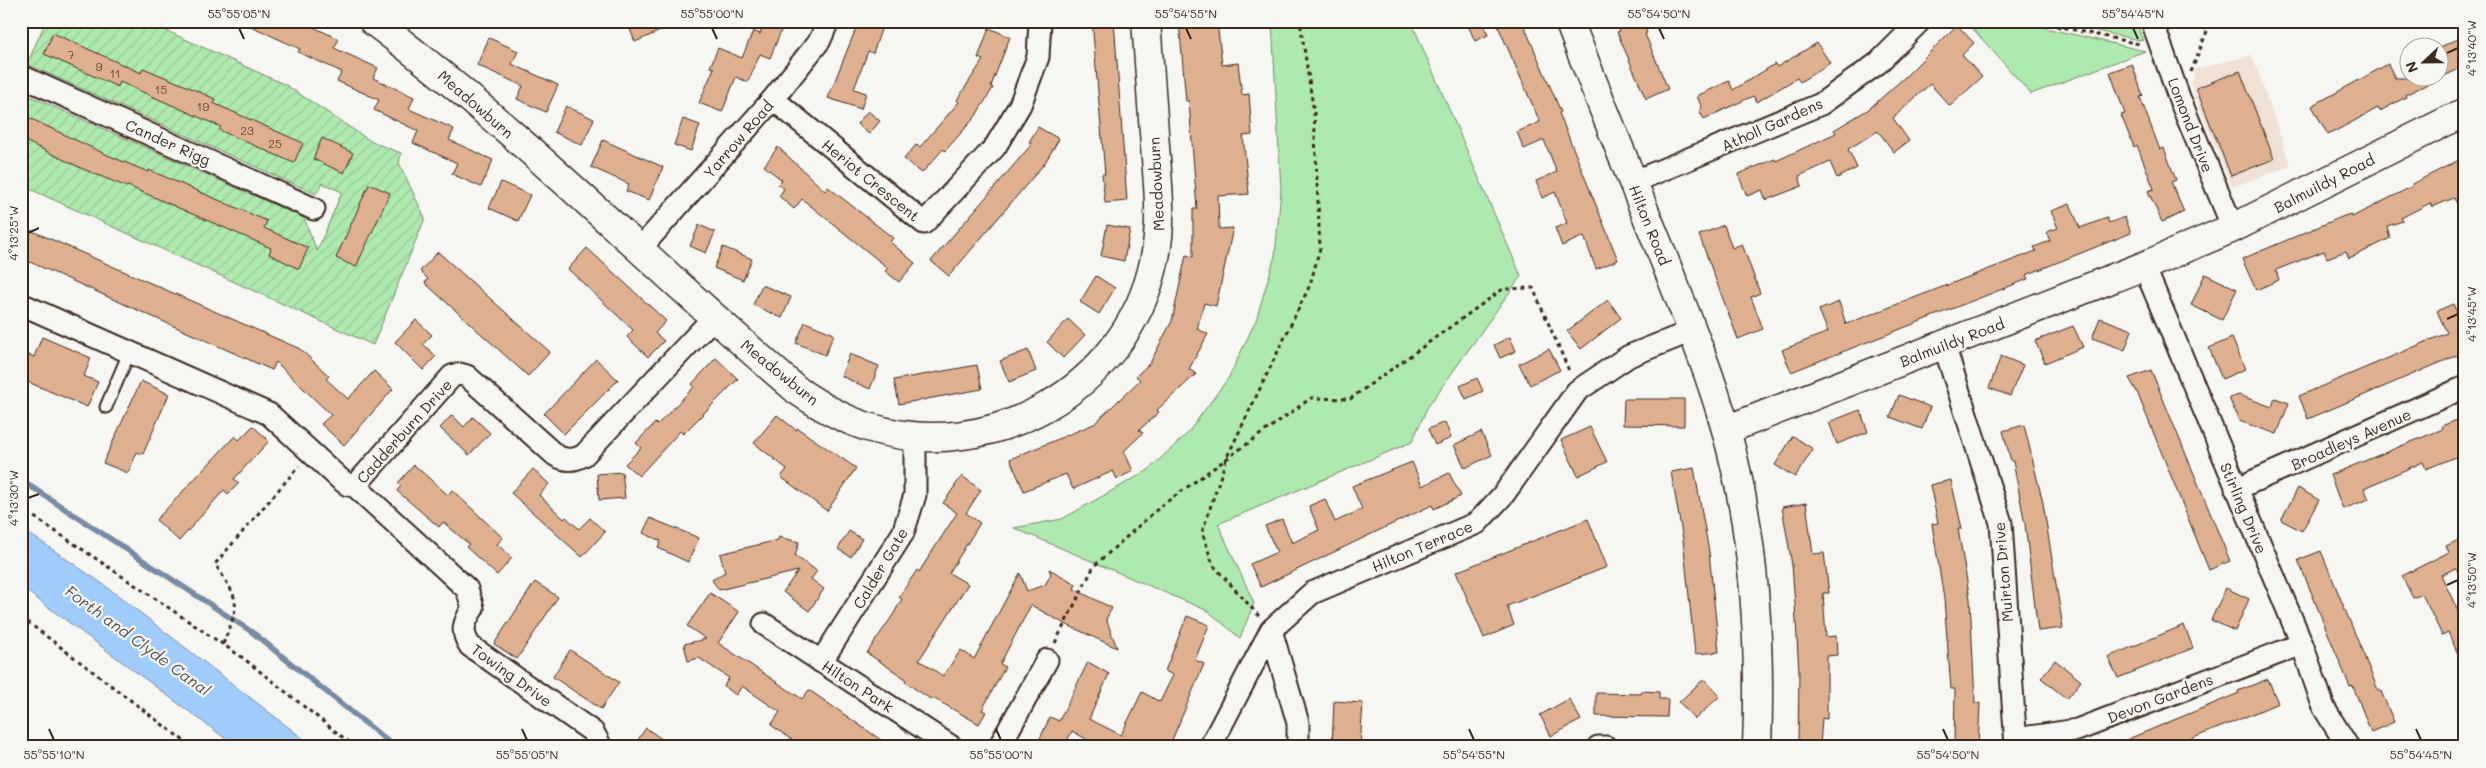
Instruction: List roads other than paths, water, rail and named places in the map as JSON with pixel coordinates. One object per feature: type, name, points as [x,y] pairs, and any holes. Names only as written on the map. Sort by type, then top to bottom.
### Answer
[{"type":"street","name":"Meadowburn","points":[[373,21],[429,63],[488,112],[639,250],[798,391],[847,420],[869,428],[915,436],[940,437],[974,433],[1014,423],[1037,412],[1079,385],[1098,368],[1127,330],[1138,308],[1152,271],[1160,215],[1146,21]]},
{"type":"street","name":"Yarrow Road","points":[[639,250],[773,99],[820,40],[828,21]]},
{"type":"street","name":"Heriot Crescent","points":[[773,99],[924,223],[995,147],[1020,105],[1038,57],[1040,21]]},
{"type":"street","name":"Hilton Road","points":[[1569,21],[1692,331],[1726,430]]},
{"type":"street","name":"Lomond Drive","points":[[2152,21],[2180,100],[2233,228]]},
{"type":"street","name":"Atholl Gardens","points":[[1633,182],[1821,104],[1878,63],[1915,23]]},
{"type":"street","name":"Cander Rigg","points":[[21,76],[314,208]]},
{"type":"street","name":"Balmuildy Road","points":[[1726,430],[2144,266],[2233,228],[2465,112]]},
{"type":"street","name":"Stirling Drive","points":[[2144,266],[2302,644],[2324,708],[2348,747]]},
{"type":"street","name":"Cadderburn Drive","points":[[21,304],[269,414],[340,479],[348,485],[355,486],[452,376],[460,374],[467,376],[555,455],[566,460],[578,459],[584,455],[714,317]]},
{"type":"street","name":"Hilton Terrace","points":[[1271,630],[1312,593],[1477,523],[1504,494],[1577,391],[1629,356],[1692,331]]},
{"type":"street","name":"Muirton Drive","points":[[1944,344],[2001,523],[2016,743]]},
{"type":"street","name":"Broadleys Avenue","points":[[2236,489],[2465,387]]},
{"type":"street","points":[[1726,430],[1743,510],[1755,591],[1760,674],[1757,747]]},
{"type":"street","name":"Calder Gate","points":[[821,662],[903,533],[915,495],[915,436]]},
{"type":"street","name":"Towing Drive","points":[[355,486],[467,589],[473,608],[463,624],[470,646],[593,732],[599,744],[597,747]]},
{"type":"street","name":"Hilton Park","points":[[764,624],[952,747]]},
{"type":"street","points":[[1210,747],[1271,630]]},
{"type":"street","points":[[1271,630],[1298,723],[1298,747]]},
{"type":"street","name":"Devon Gardens","points":[[2016,743],[2077,730],[2302,644]]},
{"type":"street","points":[[999,747],[1047,660]]},
{"type":"street","points":[[1598,747],[1606,747]]},
{"type":"lane","points":[[106,407],[129,353]]},
{"type":"water","name":"Forth and Clyde Canal","points":[[21,528],[103,584],[314,747],[237,747],[21,587]]},
{"type":"waterway","points":[[21,480],[252,632],[395,747]]}]
